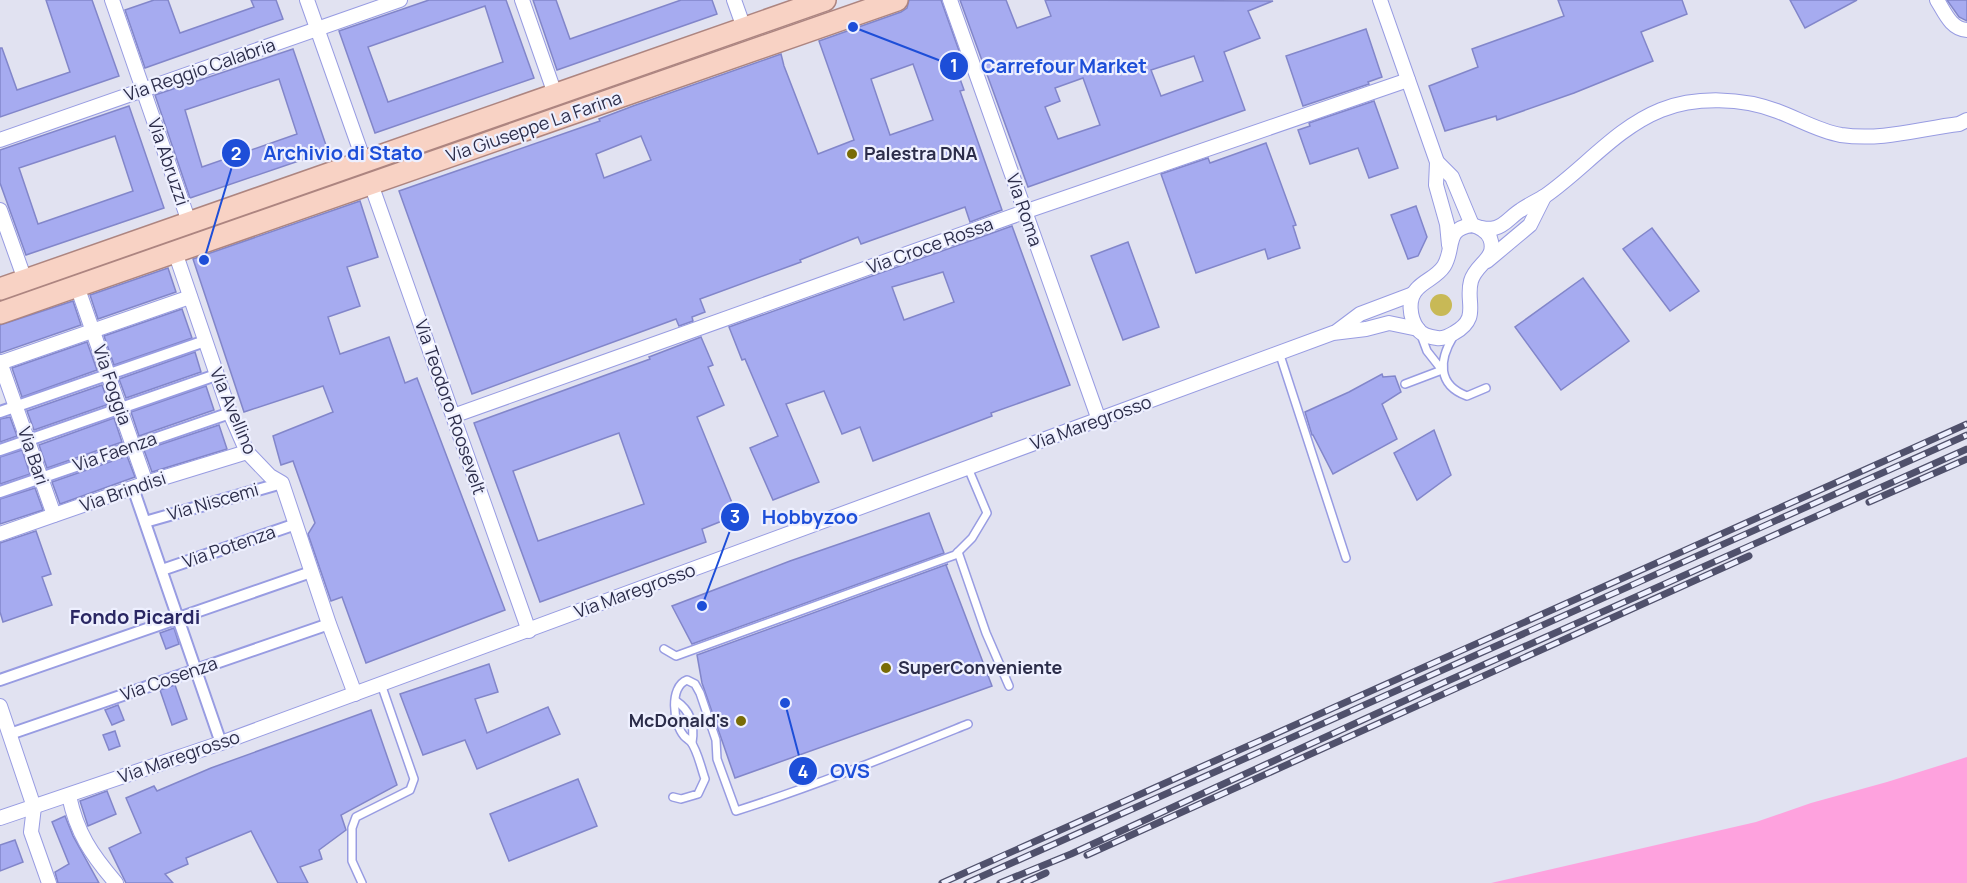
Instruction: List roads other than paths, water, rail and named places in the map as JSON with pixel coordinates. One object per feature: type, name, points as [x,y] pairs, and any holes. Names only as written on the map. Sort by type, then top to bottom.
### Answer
[{"type":"main road","name":"Via Giuseppe La Farina","points":[[0,289],[825,0]]},
{"type":"main road","name":"Via Giuseppe La Farina","points":[[0,313],[897,0]]},
{"type":"street","name":"Via Abruzzi","points":[[112,0],[189,222]]},
{"type":"street","points":[[307,0],[364,161]]},
{"type":"street","name":"Via Reggio Calabria","points":[[0,140],[400,0]]},
{"type":"street","points":[[522,0],[555,94]]},
{"type":"street","points":[[734,0],[744,28]]},
{"type":"street","name":"Via Roma","points":[[950,0],[1099,420]]},
{"type":"street","points":[[1336,332],[1360,314],[1413,294],[1420,286],[1436,276],[1443,267],[1449,245],[1449,233],[1436,185],[1437,162],[1380,0]]},
{"type":"street","points":[[1937,0],[1952,24],[1962,30],[1967,30]]},
{"type":"street","name":"Via Croce Rossa","points":[[453,416],[1024,212],[1408,80]]},
{"type":"street","points":[[1449,245],[1458,230],[1477,226],[1489,229],[1500,226],[1522,209],[1544,197],[1629,128],[1649,116],[1683,104],[1719,101],[1756,105],[1824,131],[1859,137],[1902,134],[1959,124],[1967,120]]},
{"type":"street","points":[[1336,332],[1366,329],[1389,322],[1438,338],[1463,327],[1470,315],[1472,279],[1485,263],[1492,246],[1489,236],[1477,226],[1452,177],[1437,162]]},
{"type":"street","name":"Via Teodoro Roosevelt","points":[[371,184],[529,630]]},
{"type":"street","points":[[1485,263],[1530,225],[1544,197]]},
{"type":"street","points":[[0,210],[25,280]]},
{"type":"street","name":"Via Avellino","points":[[175,252],[216,375],[247,452],[270,476],[282,483]]},
{"type":"street","name":"Via Foggia","points":[[77,286],[133,446],[140,486]]},
{"type":"street","points":[[1413,294],[1411,312],[1419,331]]},
{"type":"street","points":[[0,363],[190,297]]},
{"type":"street","name":"Via Maregrosso","points":[[0,818],[220,743],[1336,332]]},
{"type":"street","points":[[0,412],[205,341]]},
{"type":"street","name":"Via Bari","points":[[0,363],[54,515]]},
{"type":"street","points":[[0,450],[216,375]]},
{"type":"street","name":"Via Faenza","points":[[0,492],[230,413]]},
{"type":"street","name":"Via Brindisi","points":[[0,534],[247,452]]},
{"type":"street","points":[[282,483],[329,624],[355,693]]},
{"type":"street","name":"Via Niscemi","points":[[145,522],[282,483]]},
{"type":"street","points":[[140,486],[145,522],[220,743]]},
{"type":"street","name":"Via Potenza","points":[[162,570],[296,524]]},
{"type":"street","points":[[0,680],[311,572]]},
{"type":"street","name":"Via Cosenza","points":[[10,734],[329,624]]},
{"type":"street","points":[[0,706],[2,721],[10,734],[34,807],[31,832],[49,883]]},
{"type":"street","points":[[69,795],[75,820],[85,841],[99,864],[116,883]]},
{"type":"lane","points":[[1419,331],[1427,351],[1457,392],[1467,396],[1485,388]]},
{"type":"lane","points":[[1444,373],[1445,352],[1456,332]]},
{"type":"lane","points":[[1279,352],[1346,558]]},
{"type":"lane","points":[[1405,384],[1444,373]]},
{"type":"lane","points":[[664,649],[676,656],[955,555],[972,538],[987,513],[968,468]]},
{"type":"lane","points":[[958,552],[986,633],[1009,686]]},
{"type":"lane","points":[[673,797],[681,799],[698,794],[705,778],[692,743],[684,736],[675,713],[676,690],[687,680],[695,684],[716,740],[717,759],[736,811],[891,756],[968,723]]},
{"type":"lane","points":[[362,883],[352,861],[352,828],[356,818],[410,790],[414,779],[381,684]]},
{"type":"lane","points":[[676,701],[684,706],[691,718],[694,729],[692,743]]},
{"type":"railway","points":[[942,883],[1967,424]]},
{"type":"railway","points":[[967,883],[1967,435]]},
{"type":"railway","points":[[1000,883],[1071,854],[1443,683],[1967,449]]},
{"type":"railway","points":[[1869,502],[1967,459]]},
{"type":"railway","points":[[1087,855],[1749,556]]},
{"type":"railway","points":[[1024,883],[1046,873]]},
{"type":"place","name":"Carrefour Market","points":[[853,27]]},
{"type":"place","name":"Palestra DNA","points":[[852,154]]},
{"type":"place","name":"Archivio di Stato","points":[[204,260]]},
{"type":"place","name":"Hobbyzoo","points":[[702,606]]},
{"type":"place","name":"SuperConveniente","points":[[886,668]]},
{"type":"place","name":"OVS","points":[[785,703]]},
{"type":"place","name":"McDonald's","points":[[741,721]]},
{"type":"district","name":"Fondo Picardi","points":[[135,617]]}]
